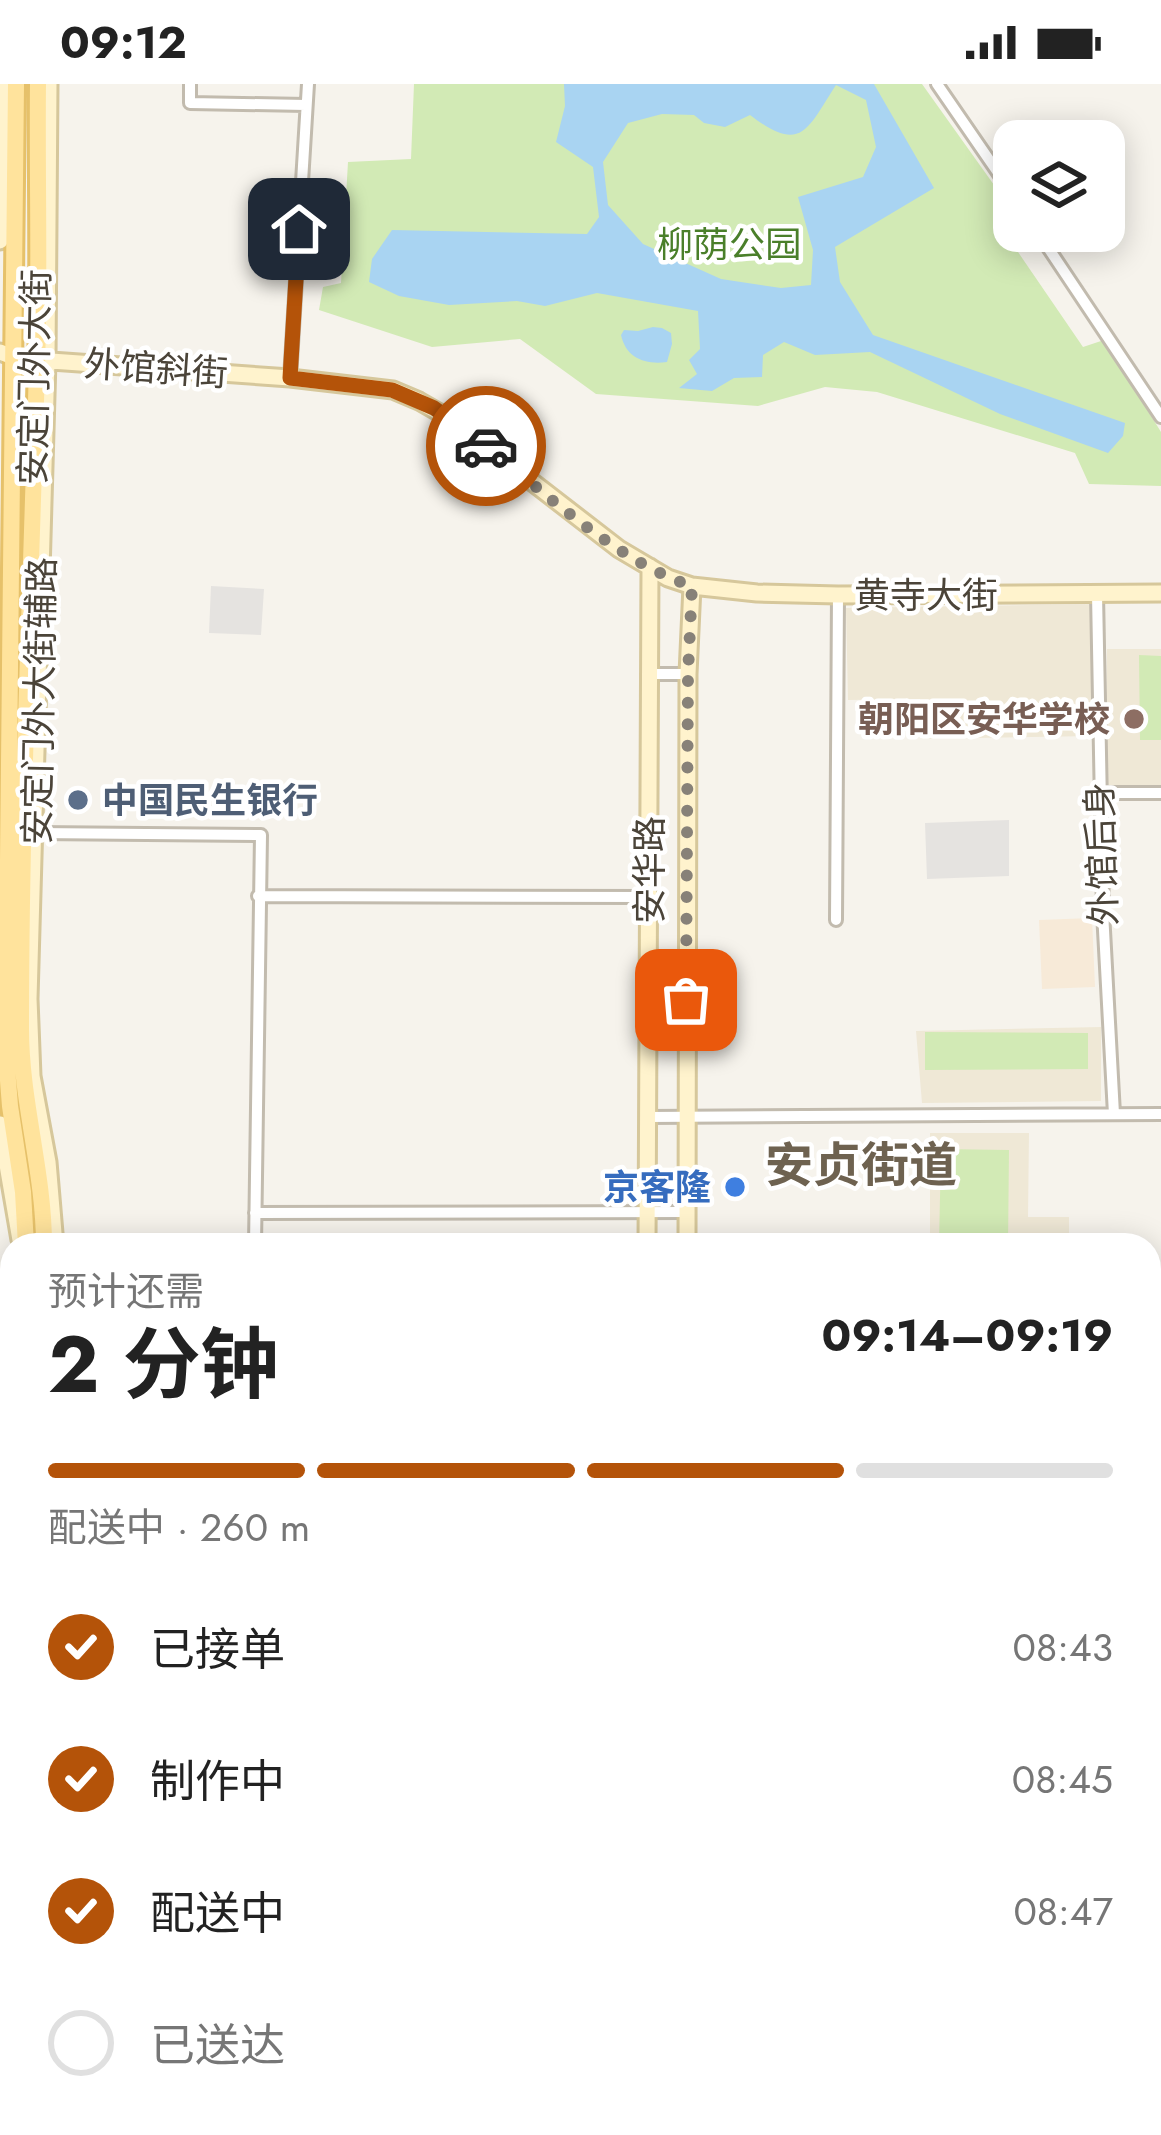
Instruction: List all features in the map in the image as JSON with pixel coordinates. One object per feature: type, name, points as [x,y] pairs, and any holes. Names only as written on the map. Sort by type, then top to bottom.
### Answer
[{"type":"main road","name":"安定门外大街","points":[[16,84],[15,266],[7,355],[16,832],[21,1036],[43,1233]]},
{"type":"main road","name":"安定门外大街","points":[[24,1233],[6,1055],[42,360],[38,84]]},
{"type":"street","points":[[0,241],[2,84]]},
{"type":"street","points":[[42,360],[49,84]]},
{"type":"street","points":[[190,84],[190,103],[306,105]]},
{"type":"street","points":[[290,378],[308,84]]},
{"type":"street","points":[[937,84],[993,165]]},
{"type":"street","points":[[1051,252],[1161,417]]},
{"type":"street","points":[[0,283],[15,266]]},
{"type":"street","name":"外馆斜街","points":[[7,355],[392,390],[434,408],[619,549],[650,567]]},
{"type":"street","name":"黄寺大街","points":[[650,567],[692,586],[757,593],[1161,593]]},
{"type":"street","name":"安华路","points":[[647,1233],[650,567]]},
{"type":"street","name":"安华路","points":[[686,1233],[692,586]]},
{"type":"street","name":"外馆后身","points":[[1096,594],[1102,912],[1114,1114]]},
{"type":"street","points":[[836,920],[838,595]]},
{"type":"street","points":[[650,674],[688,674]]},
{"type":"street","points":[[1099,793],[1161,794]]},
{"type":"street","points":[[16,832],[260,835],[255,1233]]},
{"type":"street","name":"安定门外大街辅路","points":[[16,832],[32,1076],[48,1162],[54,1233]]},
{"type":"street","points":[[258,896],[648,897]]},
{"type":"street","points":[[648,1117],[1161,1114]]},
{"type":"street","points":[[0,1124],[22,1233]]},
{"type":"street","points":[[255,1213],[686,1212]]},
{"type":"shaded area","points":[[211,586],[264,589],[261,635],[209,633]]},
{"type":"shaded area","points":[[1095,604],[1094,736],[921,739],[920,699],[848,700],[846,608]]},
{"type":"shaded area","name":"朝阳区安华学校","points":[[1107,649],[1161,649],[1161,790],[1106,789]]},
{"type":"shaded area","points":[[1009,820],[1009,876],[927,879],[925,823]]},
{"type":"shaded area","points":[[1092,918],[1095,987],[1042,989],[1039,920]]},
{"type":"shaded area","points":[[1101,1027],[1101,1101],[922,1103],[916,1031]]},
{"type":"shaded area","points":[[930,1133],[1029,1133],[1028,1217],[1069,1217],[1069,1233],[930,1233]]},
{"type":"green space","name":"柳荫公园","points":[[414,84],[922,84],[993,184],[993,252],[1018,252],[1083,347],[1104,340],[1161,432],[1161,486],[1089,484],[1075,453],[877,392],[825,387],[758,406],[596,394],[520,339],[432,347],[319,310],[323,287],[341,283],[348,162],[411,159]]},
{"type":"green space","points":[[1139,655],[1161,656],[1161,740],[1140,740]]},
{"type":"green space","points":[[925,1032],[1088,1033],[1088,1069],[925,1070]]},
{"type":"green space","points":[[941,1149],[1009,1150],[1008,1233],[939,1233]]},
{"type":"water","points":[[564,84],[874,84],[934,188],[835,247],[840,282],[873,335],[1125,423],[1123,436],[1108,453],[1000,414],[870,352],[815,355],[784,342],[763,355],[762,377],[734,378],[712,391],[679,388],[697,374],[689,360],[700,349],[698,311],[597,293],[545,306],[517,301],[449,305],[399,296],[369,282],[372,259],[392,230],[587,234],[599,217],[593,167],[556,142],[565,106]],"holes":[[[836,85],[866,100],[876,147],[863,177],[798,197],[813,250],[811,285],[781,288],[721,279],[643,244],[608,205],[603,162],[628,123],[662,114],[694,115],[704,123],[725,127],[750,115],[792,135],[810,124]]]},
{"type":"water","points":[[653,327],[671,333],[667,362],[638,358],[621,335],[624,330]]},
{"type":"way so far","points":[[486,446],[619,549],[668,578],[692,586],[686,1000]]},
{"type":"place","name":"朝阳区安华学校","points":[[1134,719]]},
{"type":"place","name":"中国民生银行","points":[[78,800]]},
{"type":"place","name":"京客隆","points":[[735,1187]]},
{"type":"district","name":"安贞街道","points":[[861,1165]]},
{"type":"route","points":[[299,229],[290,378],[392,390],[434,408],[486,446]]}]
